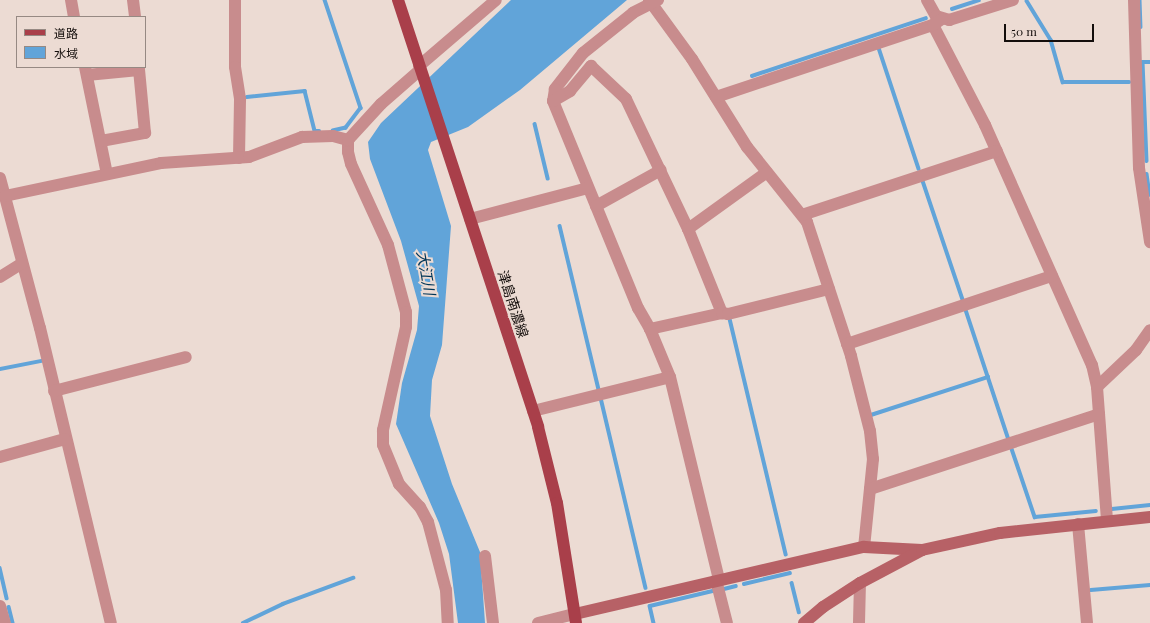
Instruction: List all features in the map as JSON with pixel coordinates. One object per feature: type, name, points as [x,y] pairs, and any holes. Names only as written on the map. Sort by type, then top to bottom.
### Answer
[{"type":"main road","name":"津島南濃線","points":[[398,0],[533,411],[557,503],[576,618]]},
{"type":"street","points":[[71,0],[74,16]]},
{"type":"street","points":[[133,0],[135,16]]},
{"type":"street","points":[[235,0],[235,67],[240,100],[239,158]]},
{"type":"street","points":[[448,623],[446,590],[428,522],[420,507],[399,484],[383,445],[383,430],[406,327],[406,312],[388,245],[351,164],[348,152],[348,140],[381,104],[421,70],[496,0]]},
{"type":"street","points":[[927,0],[931,12],[938,22],[997,151],[1092,365],[1097,387],[1107,521]]},
{"type":"street","points":[[716,97],[938,22],[957,19],[1013,0]]},
{"type":"street","points":[[1134,0],[1150,242]]},
{"type":"street","points":[[727,623],[670,376],[650,329],[638,308],[553,101],[555,88],[583,53],[652,1],[692,59],[747,147],[807,222],[847,344],[870,431],[873,459],[864,547]]},
{"type":"street","points":[[553,101],[570,91],[591,66],[626,99],[688,229],[722,313]]},
{"type":"street","points":[[101,141],[145,133],[139,69],[86,71],[107,174]]},
{"type":"street","points":[[5,196],[161,163],[239,158],[274,150],[302,137],[333,136],[348,140]]},
{"type":"street","points":[[802,215],[997,151]]},
{"type":"street","points":[[596,206],[661,170]]},
{"type":"street","points":[[688,229],[767,172]]},
{"type":"street","points":[[0,178],[111,623]]},
{"type":"street","points":[[470,219],[588,188]]},
{"type":"street","points":[[0,277],[22,263]]},
{"type":"street","points":[[847,344],[1052,276]]},
{"type":"street","points":[[650,329],[722,313],[728,314],[829,288]]},
{"type":"street","points":[[1097,387],[1136,350],[1150,330]]},
{"type":"street","points":[[54,391],[186,357]]},
{"type":"street","points":[[533,411],[670,376]]},
{"type":"street","points":[[870,489],[1099,414]]},
{"type":"street","points":[[0,457],[65,439]]},
{"type":"street","points":[[538,623],[576,618],[718,580],[864,547],[922,550],[1000,533],[1150,517]]},
{"type":"street","points":[[1078,524],[1087,623]]},
{"type":"street","points":[[804,623],[823,607],[860,583],[922,550]]},
{"type":"street","points":[[485,556],[493,623]]},
{"type":"street","points":[[858,623],[860,583]]},
{"type":"street","points":[[0,606],[5,623]]},
{"type":"water","name":"大江川","points":[[511,0],[627,0],[520,90],[468,127],[431,142],[428,150],[451,226],[442,345],[432,380],[430,416],[452,484],[480,552],[485,623],[458,623],[449,554],[439,523],[396,424],[402,383],[417,330],[419,306],[401,241],[370,159],[368,142],[381,123]]},
{"type":"waterway","points":[[325,0],[361,108],[346,128],[333,131]]},
{"type":"waterway","points":[[952,9],[979,0]]},
{"type":"waterway","points":[[1140,0],[1141,27]]},
{"type":"waterway","points":[[1027,1],[1051,40],[1063,82],[1129,82]]},
{"type":"waterway","points":[[752,76],[926,18]]},
{"type":"waterway","points":[[879,48],[919,169]]},
{"type":"waterway","points":[[1143,62],[1147,161]]},
{"type":"waterway","points":[[1143,62],[1150,62]]},
{"type":"waterway","points":[[247,97],[305,91],[315,131],[319,131]]},
{"type":"waterway","points":[[535,124],[548,178]]},
{"type":"waterway","points":[[1147,174],[1150,195]]},
{"type":"waterway","points":[[923,181],[963,300]]},
{"type":"waterway","points":[[560,226],[599,390]]},
{"type":"waterway","points":[[966,310],[1009,440]]},
{"type":"waterway","points":[[730,319],[786,554]]},
{"type":"waterway","points":[[0,369],[41,361]]},
{"type":"waterway","points":[[871,415],[988,377]]},
{"type":"waterway","points":[[601,398],[646,588]]},
{"type":"waterway","points":[[1012,449],[1035,517],[1096,511]]},
{"type":"waterway","points":[[1112,509],[1150,505]]},
{"type":"waterway","points":[[0,568],[7,598]]},
{"type":"waterway","points":[[744,584],[790,573]]},
{"type":"waterway","points":[[243,623],[283,604],[353,578]]},
{"type":"waterway","points":[[792,583],[799,612]]},
{"type":"waterway","points":[[1091,590],[1150,585]]},
{"type":"waterway","points":[[724,589],[736,586]]},
{"type":"waterway","points":[[650,606],[713,591]]},
{"type":"waterway","points":[[650,606],[654,623]]},
{"type":"waterway","points":[[9,607],[13,623]]}]
